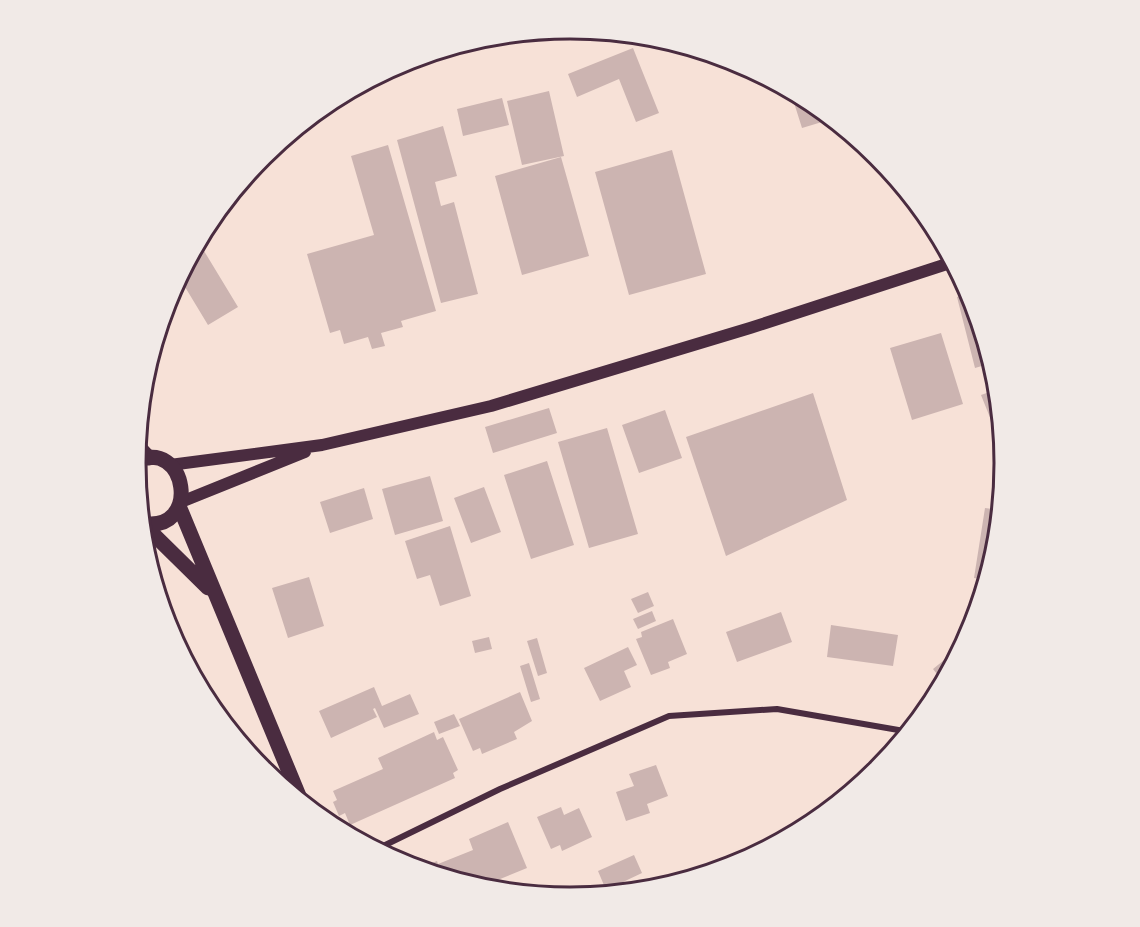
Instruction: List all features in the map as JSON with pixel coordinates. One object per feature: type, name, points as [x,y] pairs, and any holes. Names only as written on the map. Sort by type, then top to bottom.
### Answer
[{"type":"highway","points":[[146,461],[170,465],[181,482],[180,504],[212,592],[295,787]]},
{"type":"highway","points":[[150,522],[164,521],[180,504]]},
{"type":"highway","points":[[151,532],[212,592]]},
{"type":"main road","points":[[170,465],[322,445],[491,406],[750,328],[945,265]]},
{"type":"main road","points":[[180,504],[322,445]]},
{"type":"street","points":[[385,845],[500,789],[669,716],[777,709],[900,730]]},
{"type":"building","points":[[633,48],[659,113],[636,122],[619,79],[577,97],[568,74]]},
{"type":"building","points":[[549,91],[564,156],[522,165],[507,101]]},
{"type":"building","points":[[502,98],[509,125],[463,136],[457,109]]},
{"type":"building","points":[[794,104],[821,122],[802,128]]},
{"type":"building","points":[[443,126],[457,176],[435,182],[441,206],[454,202],[478,294],[441,303],[397,140]]},
{"type":"building","points":[[388,145],[436,311],[401,321],[403,327],[381,333],[385,346],[372,349],[368,337],[344,344],[340,330],[330,333],[307,254],[374,235],[351,156]]},
{"type":"building","points":[[672,150],[706,274],[629,295],[595,172]]},
{"type":"building","points":[[561,157],[589,256],[522,275],[495,176]]},
{"type":"building","points":[[203,249],[238,307],[208,325],[185,286]]},
{"type":"building","points":[[960,296],[972,327],[983,366],[975,368],[957,297]]},
{"type":"building","points":[[941,333],[963,404],[912,420],[890,348]]},
{"type":"building","points":[[988,392],[993,424],[981,395]]},
{"type":"building","points":[[813,393],[847,500],[726,556],[686,437]]},
{"type":"building","points":[[549,408],[557,433],[493,453],[485,427]]},
{"type":"building","points":[[665,410],[682,458],[639,473],[622,425]]},
{"type":"building","points":[[607,428],[638,534],[589,548],[558,442]]},
{"type":"building","points":[[547,461],[574,545],[531,559],[504,475]]},
{"type":"building","points":[[430,476],[443,521],[395,535],[382,489]]},
{"type":"building","points":[[484,487],[501,532],[471,543],[454,498]]},
{"type":"building","points":[[364,488],[373,519],[330,533],[320,502]]},
{"type":"building","points":[[985,508],[992,509],[980,573],[978,579],[974,578]]},
{"type":"building","points":[[450,526],[471,596],[440,606],[430,575],[417,579],[405,541]]},
{"type":"building","points":[[309,577],[324,626],[288,638],[272,588]]},
{"type":"building","points":[[648,592],[654,606],[638,613],[631,599]]},
{"type":"building","points":[[652,611],[656,621],[638,629],[633,619]]},
{"type":"building","points":[[781,612],[792,642],[737,662],[726,632]]},
{"type":"building","points":[[673,619],[687,654],[668,662],[670,668],[651,675],[636,639],[642,637],[641,632]]},
{"type":"building","points":[[831,625],[898,635],[893,666],[827,657]]},
{"type":"building","points":[[489,637],[492,649],[475,653],[472,641]]},
{"type":"building","points":[[537,638],[547,673],[538,676],[527,641]]},
{"type":"building","points":[[628,647],[637,665],[624,671],[631,687],[600,701],[584,668]]},
{"type":"building","points":[[948,657],[938,676],[933,669]]},
{"type":"building","points":[[529,663],[540,699],[531,702],[520,666]]},
{"type":"building","points":[[374,687],[382,706],[410,694],[419,714],[384,728],[375,708],[373,709],[377,717],[331,738],[319,711]]},
{"type":"building","points":[[520,692],[532,721],[514,732],[517,739],[482,754],[480,748],[473,751],[459,719]]},
{"type":"building","points":[[454,714],[460,726],[439,734],[434,722]]},
{"type":"building","points":[[434,732],[437,740],[443,737],[458,770],[453,773],[455,778],[350,825],[345,813],[339,816],[333,802],[337,800],[333,791],[383,769],[378,758]]},
{"type":"building","points":[[656,765],[668,796],[647,804],[650,813],[626,821],[616,792],[634,786],[629,774]]},
{"type":"building","points":[[561,807],[564,815],[579,808],[592,837],[562,851],[560,845],[551,849],[537,817]]},
{"type":"building","points":[[508,822],[527,868],[495,881],[460,874],[430,864],[437,861],[438,864],[473,850],[469,839]]},
{"type":"building","points":[[634,855],[642,873],[617,885],[604,886],[598,871]]}]
